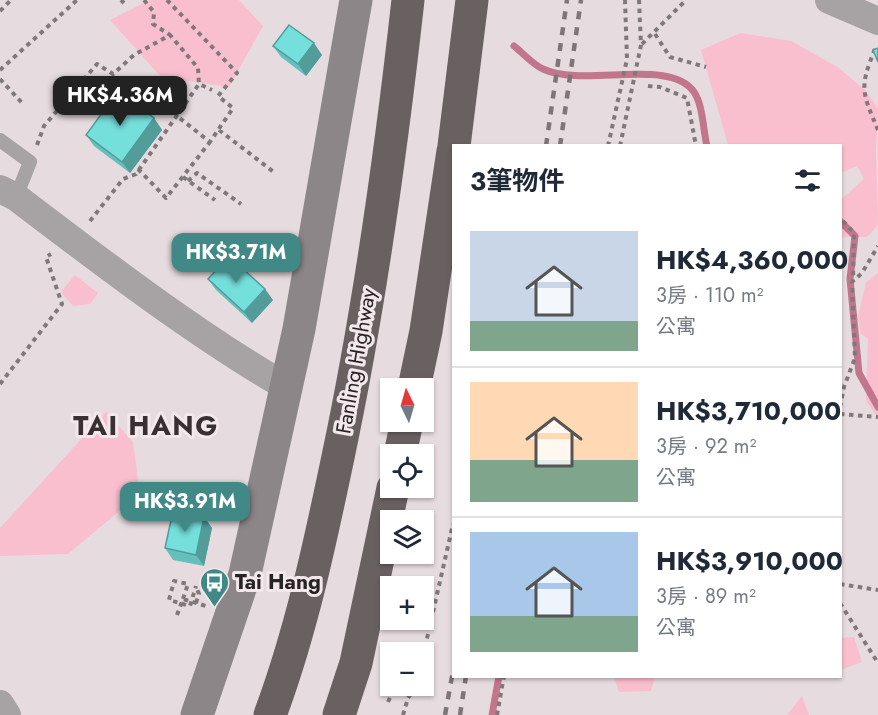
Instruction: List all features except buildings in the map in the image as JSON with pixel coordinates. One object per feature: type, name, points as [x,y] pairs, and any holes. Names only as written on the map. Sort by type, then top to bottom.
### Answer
[{"type":"highway","name":"Fanling Highway","points":[[270,715],[318,555],[348,412],[374,263],[408,0]]},
{"type":"highway","points":[[454,144],[472,0]]},
{"type":"highway","points":[[416,378],[426,331],[452,158]]},
{"type":"highway","points":[[339,715],[356,663],[391,498]]},
{"type":"main road","points":[[197,715],[245,574],[299,329],[356,0]]},
{"type":"street","points":[[829,0],[878,21]]},
{"type":"street","points":[[8,193],[76,232],[256,369],[285,386]]},
{"type":"street","points":[[0,704],[7,715]]},
{"type":"lane","points":[[0,140],[30,162],[8,193]]},
{"type":"path","points":[[0,10],[11,0]]},
{"type":"path","points":[[0,70],[77,0]]},
{"type":"path","points":[[0,384],[62,304],[46,257],[76,232],[123,179],[135,174],[199,84],[198,68],[170,35],[153,24],[154,12],[144,0]]},
{"type":"path","points":[[138,169],[166,198],[219,130],[233,108],[218,96],[237,73],[167,0]]},
{"type":"path","points":[[608,144],[625,67],[625,0]]},
{"type":"path","points":[[620,144],[641,45],[639,0]]},
{"type":"path","points":[[641,45],[655,34],[686,0]]},
{"type":"path","points":[[655,34],[670,57],[706,67]]},
{"type":"path","points":[[30,162],[44,126],[97,64],[113,74],[134,55],[170,35]]},
{"type":"path","points":[[878,43],[865,74],[862,94],[878,130]]},
{"type":"path","points":[[0,79],[23,104]]},
{"type":"path","points":[[199,84],[212,90]]},
{"type":"path","points":[[648,86],[660,87],[687,98],[696,144]]},
{"type":"path","points":[[177,116],[210,142]]},
{"type":"path","points":[[219,130],[275,172]]},
{"type":"path","points":[[188,181],[197,173],[241,204]]},
{"type":"path","points":[[183,177],[215,200]]},
{"type":"path","points":[[842,397],[855,358],[852,282],[854,233],[843,221]]},
{"type":"path","points":[[852,282],[862,273],[878,246]]},
{"type":"path","points":[[842,414],[878,417]]},
{"type":"path","points":[[426,642],[452,528]]},
{"type":"path","points":[[177,615],[183,599],[188,584],[174,581],[169,600],[190,606],[196,586],[199,594],[196,603]]},
{"type":"path","points":[[842,584],[878,590]]},
{"type":"path","points":[[183,599],[206,606]]},
{"type":"path","points":[[842,606],[878,663]]},
{"type":"path","points":[[497,715],[504,678]]},
{"type":"path","points":[[388,702],[395,687],[404,690],[408,698],[403,715]]},
{"type":"shaded area","points":[[150,0],[239,0],[263,26],[229,87],[161,77],[110,20]]},
{"type":"shaded area","points":[[741,33],[791,41],[839,68],[865,90],[878,108],[876,151],[878,225],[867,237],[842,237],[842,198],[864,179],[857,166],[842,172],[842,144],[728,144],[701,50]]},
{"type":"shaded area","points":[[878,273],[878,418],[866,401],[868,339],[861,334],[858,317],[866,282]]},
{"type":"shaded area","points":[[75,275],[98,293],[90,304],[73,306],[61,292]]},
{"type":"shaded area","points":[[106,412],[133,442],[140,494],[68,554],[0,556],[0,528]]},
{"type":"shaded area","points":[[854,637],[862,662],[842,669],[842,638]]},
{"type":"shaded area","points":[[615,678],[655,678],[651,691],[619,692]]},
{"type":"shaded area","points":[[802,696],[809,715],[787,715]]},
{"type":"waterway","points":[[514,46],[539,67],[560,74],[581,76],[646,74],[666,76],[682,82],[697,97],[707,144]]},
{"type":"waterway","points":[[842,223],[855,236],[850,279],[859,373],[878,407]]},
{"type":"waterway","points":[[492,715],[499,678]]},
{"type":"railway","points":[[546,144],[567,0]]},
{"type":"railway","points":[[560,144],[581,0]]},
{"type":"railway","points":[[445,715],[452,676]]},
{"type":"railway","points":[[460,715],[466,678]]},
{"type":"place","name":"Tai Hang","points":[[214,608]]},
{"type":"district","name":"TAI HANG","points":[[146,426]]}]
